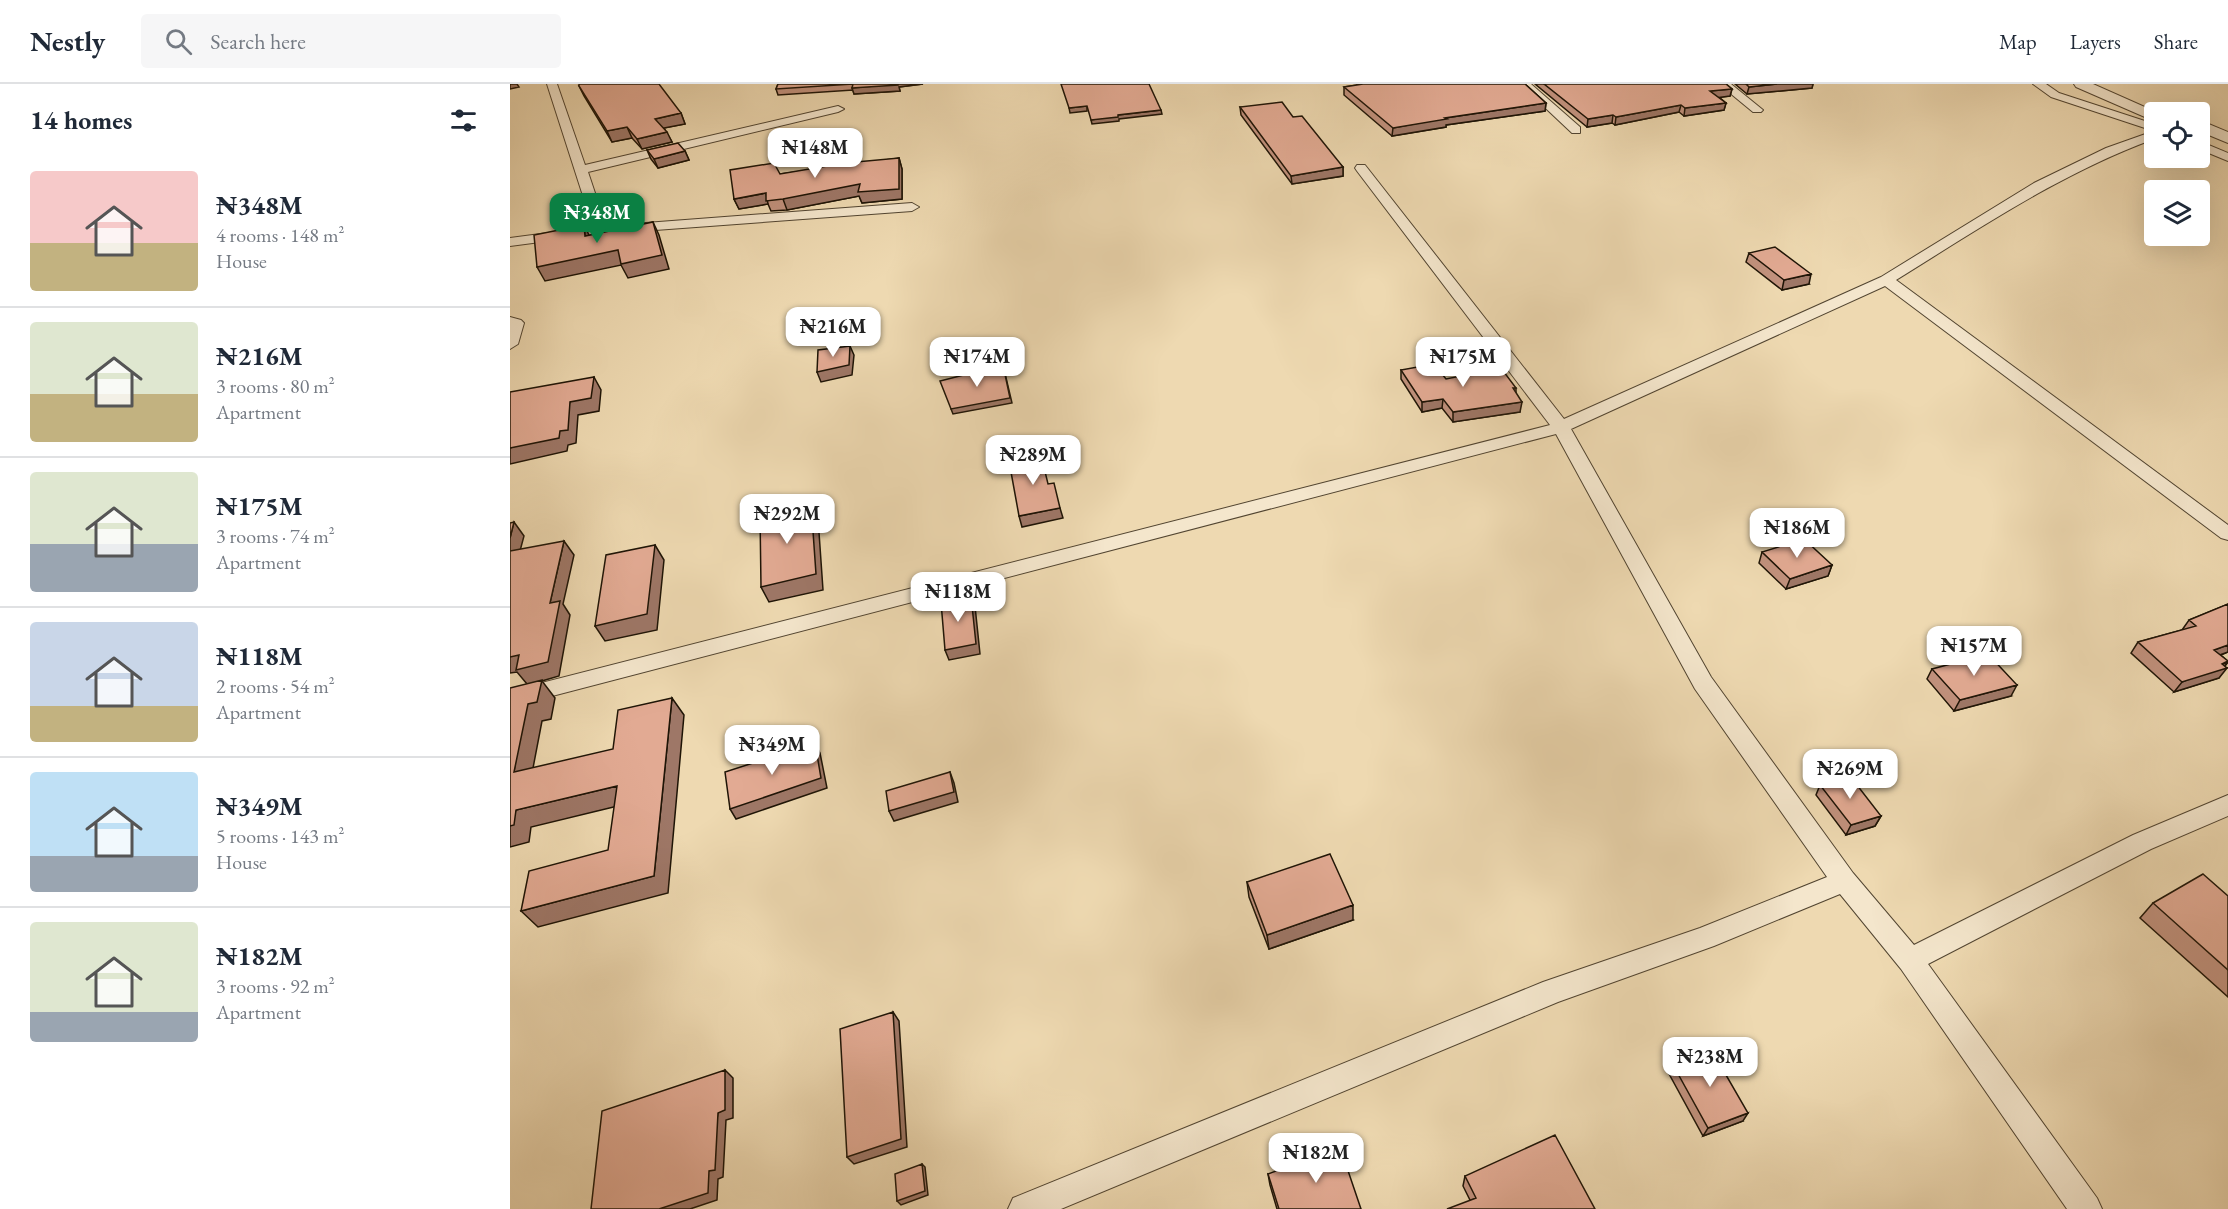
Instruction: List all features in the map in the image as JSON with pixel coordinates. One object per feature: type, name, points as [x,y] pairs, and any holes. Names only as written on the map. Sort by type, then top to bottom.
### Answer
[{"type":"street","points":[[552,84],[601,230]]},
{"type":"street","points":[[1525,84],[1576,130]]},
{"type":"street","points":[[1724,84],[1757,110]]},
{"type":"street","points":[[2038,84],[2055,95],[2144,125]]},
{"type":"street","points":[[2081,84],[2144,112]]},
{"type":"street","points":[[2109,84],[2150,102]]},
{"type":"street","points":[[581,170],[838,109]]},
{"type":"street","points":[[2210,130],[2228,138]]},
{"type":"street","points":[[510,699],[1561,427],[1886,280],[2039,186],[2110,151],[2144,139]]},
{"type":"street","points":[[2210,141],[2228,150]]},
{"type":"street","points":[[2210,150],[2228,157]]},
{"type":"street","points":[[1361,168],[1561,427],[1703,683],[1844,880],[1910,960],[2086,1209]]},
{"type":"street","points":[[510,242],[601,230],[912,207]]},
{"type":"street","points":[[1886,280],[2228,534]]},
{"type":"street","points":[[510,321],[516,323],[510,344]]},
{"type":"street","points":[[1910,960],[2142,842],[2228,805]]},
{"type":"street","points":[[1024,1209],[1553,991],[1705,938],[1844,880]]},
{"type":"building","points":[[579,84],[659,84],[681,113],[655,119],[667,132],[637,139],[627,127],[607,131]]},
{"type":"building","points":[[778,84],[853,84],[776,89]]},
{"type":"building","points":[[853,84],[898,84],[898,85],[852,88]]},
{"type":"building","points":[[1061,84],[1149,84],[1161,110],[1091,120],[1087,106],[1069,108]]},
{"type":"building","points":[[1363,84],[1525,84],[1546,103],[1393,128],[1344,87]]},
{"type":"building","points":[[1544,84],[1726,84],[1732,89],[1710,91],[1726,103],[1685,108],[1681,105],[1616,117],[1613,115],[1588,119]]},
{"type":"building","points":[[1746,84],[1777,84],[1749,87]]},
{"type":"building","points":[[1282,102],[1293,117],[1302,116],[1343,167],[1291,176],[1240,107]]},
{"type":"building","points":[[678,143],[685,151],[654,159],[647,150]]},
{"type":"building","points":[[899,158],[899,189],[858,192],[860,184],[783,199],[766,201],[766,193],[734,199],[730,170],[774,163],[780,174],[845,163]]},
{"type":"building","points":[[653,222],[662,255],[621,264],[618,250],[537,267],[534,235],[584,225],[585,236]]},
{"type":"building","points":[[1775,247],[1811,274],[1784,280],[1749,253]]},
{"type":"building","points":[[850,346],[849,365],[817,372],[818,350]]},
{"type":"building","points":[[1434,364],[1446,379],[1501,368],[1516,388],[1513,388],[1522,402],[1453,412],[1443,399],[1422,402],[1401,370]]},
{"type":"building","points":[[1003,365],[1010,398],[951,409],[940,381]]},
{"type":"building","points":[[594,377],[591,398],[570,402],[568,430],[560,431],[559,438],[510,448],[510,392]]},
{"type":"building","points":[[1041,455],[1048,484],[1054,483],[1060,508],[1019,516],[1009,461]]},
{"type":"building","points":[[811,503],[816,574],[761,587],[760,514]]},
{"type":"building","points":[[514,522],[510,538],[510,523]]},
{"type":"building","points":[[1804,539],[1832,565],[1790,579],[1762,552]]},
{"type":"building","points":[[564,541],[550,603],[560,601],[548,662],[516,670],[519,655],[510,657],[510,551]]},
{"type":"building","points":[[655,545],[647,614],[595,626],[606,555]]},
{"type":"building","points":[[971,596],[976,644],[945,650],[941,602]]},
{"type":"building","points":[[2228,604],[2228,645],[2214,650],[2228,661],[2222,664],[2227,668],[2182,682],[2138,642],[2196,626],[2189,620]]},
{"type":"building","points":[[1988,654],[2017,685],[1960,700],[1932,669]]},
{"type":"building","points":[[542,680],[537,702],[528,704],[514,772],[613,749],[618,710],[672,698],[654,876],[521,911],[529,871],[608,850],[617,786],[516,810],[514,825],[510,826],[510,688]]},
{"type":"building","points":[[815,743],[821,778],[730,809],[725,772]]},
{"type":"building","points":[[950,772],[954,792],[889,811],[886,791]]},
{"type":"building","points":[[1850,776],[1881,816],[1851,825],[1820,785]]},
{"type":"building","points":[[1330,854],[1353,905],[1267,935],[1247,882]]},
{"type":"building","points":[[2203,874],[2228,896],[2228,970],[2153,903]]},
{"type":"building","points":[[893,1012],[901,1139],[847,1157],[840,1029]]},
{"type":"building","points":[[1711,1049],[1748,1113],[1708,1128],[1672,1063]]},
{"type":"building","points":[[725,1070],[725,1110],[718,1113],[715,1170],[709,1171],[708,1193],[659,1209],[591,1209],[602,1111]]},
{"type":"building","points":[[1555,1135],[1595,1209],[1447,1209],[1476,1198],[1465,1176]]},
{"type":"building","points":[[1340,1147],[1361,1209],[1279,1209],[1268,1174]]},
{"type":"building","points":[[922,1164],[925,1191],[897,1201],[895,1174]]}]
